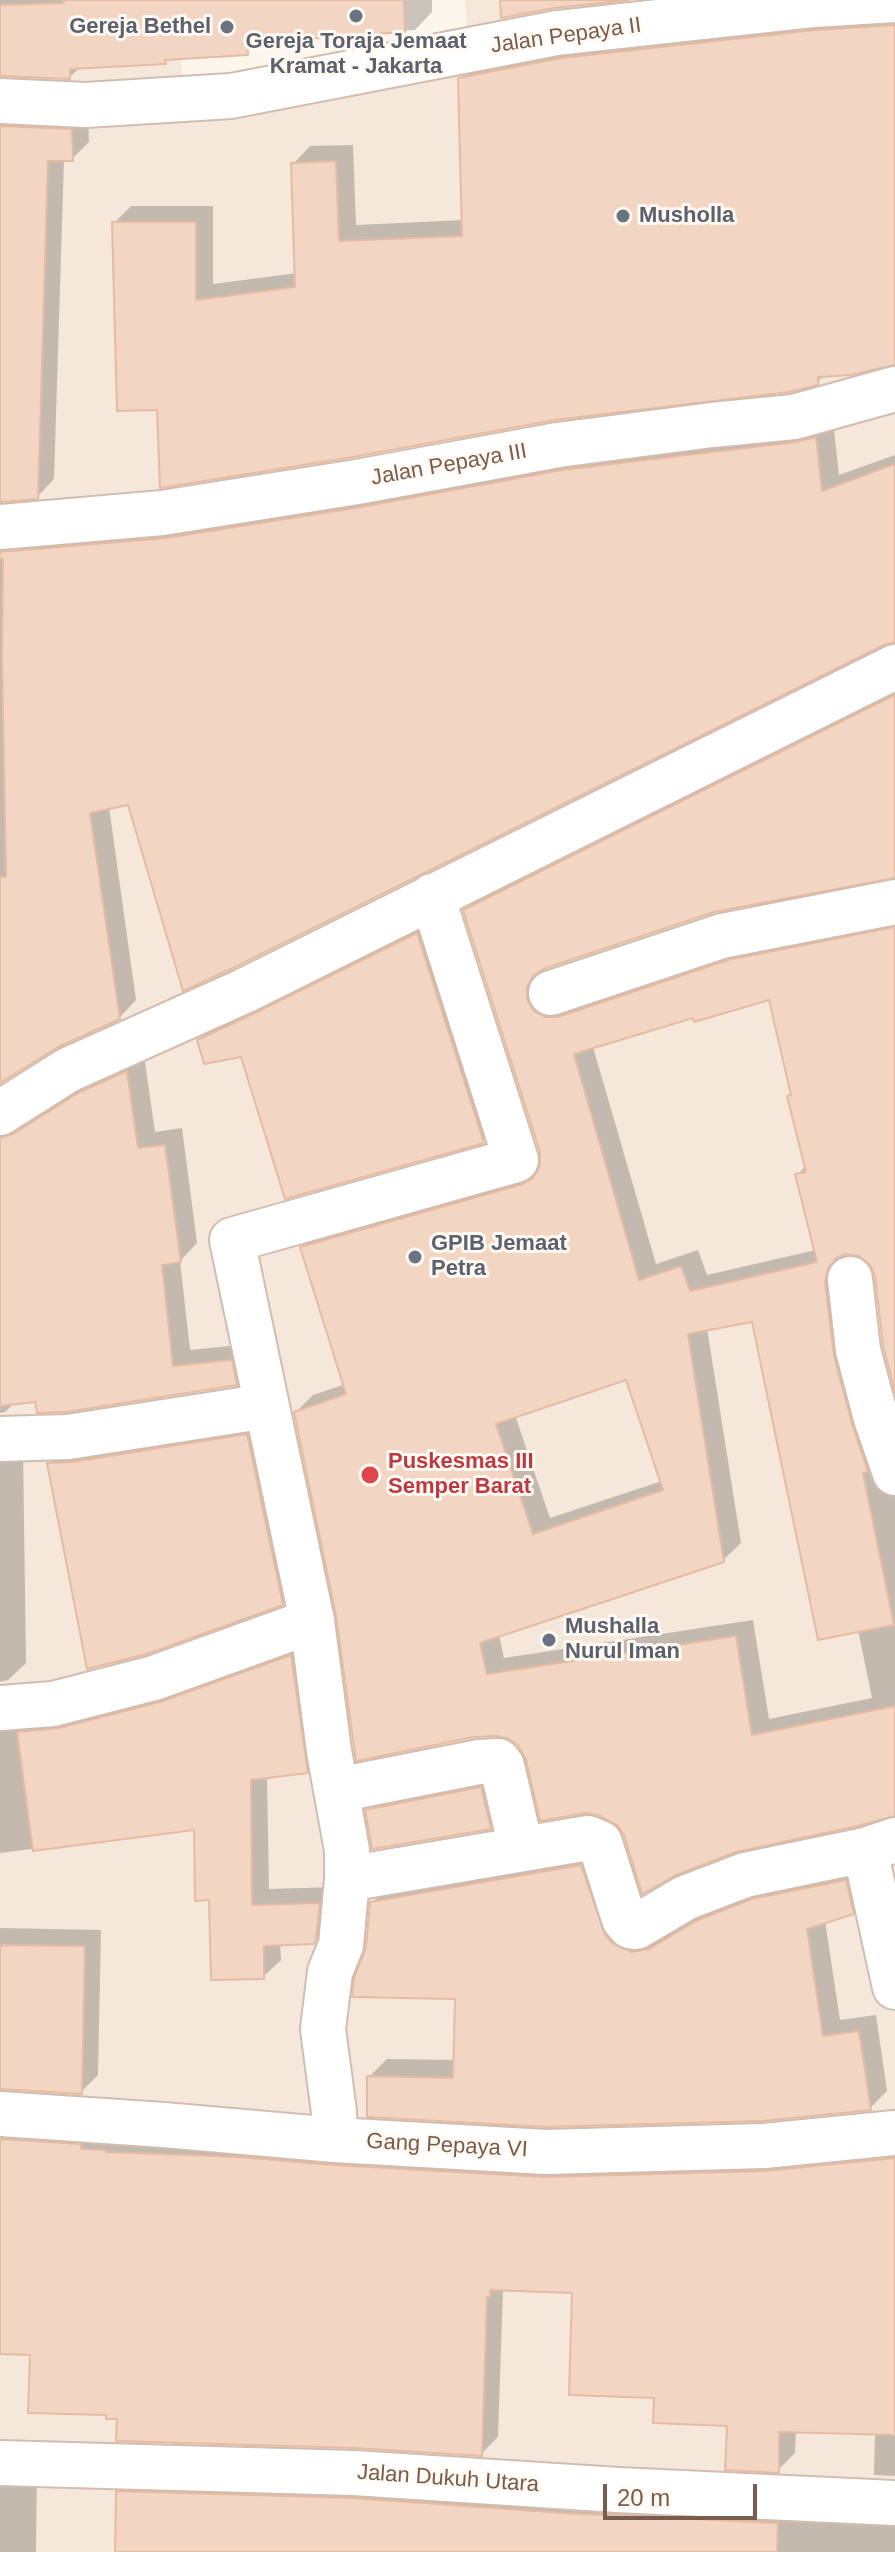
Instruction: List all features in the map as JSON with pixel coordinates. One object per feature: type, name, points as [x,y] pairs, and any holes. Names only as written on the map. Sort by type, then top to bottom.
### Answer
[{"type":"street","name":"Jalan Pepaya II","points":[[0,101],[86,105],[231,96],[557,33],[814,5],[895,0]]},
{"type":"street","name":"Jalan Pepaya III","points":[[0,527],[162,513],[357,482],[558,445],[794,417],[895,389]]},
{"type":"street","points":[[0,1113],[68,1070],[244,991],[895,667]]},
{"type":"street","points":[[335,2140],[323,2029],[330,1972],[341,1945],[347,1850],[329,1751],[312,1621],[232,1240],[516,1160],[432,896]]},
{"type":"street","points":[[551,993],[722,936],[895,902]]},
{"type":"street","points":[[850,1279],[858,1350],[881,1378],[895,1473]]},
{"type":"street","points":[[0,1439],[68,1437],[267,1406]]},
{"type":"street","points":[[0,1708],[53,1704],[154,1678],[312,1621]]},
{"type":"street","points":[[337,1790],[498,1761],[502,1766],[521,1848]]},
{"type":"street","points":[[347,1879],[577,1838],[595,1839],[603,1849],[624,1919],[630,1926],[636,1927],[685,1898],[745,1875],[880,1845],[895,1987]]},
{"type":"street","name":"Gang Pepaya VI","points":[[0,2114],[335,2140],[546,2152],[764,2146],[895,2133]]},
{"type":"street","name":"Jalan Dukuh Utara","points":[[0,2463],[354,2473],[895,2503]]},
{"type":"shaded area","points":[[0,0],[176,0],[184,97],[454,51],[465,161],[476,153],[465,0],[895,0],[895,2552],[0,2552]]},
{"type":"building","points":[[64,0],[404,0],[405,32],[247,43],[248,55],[165,60],[166,64],[70,69],[70,79],[0,76],[0,5],[64,3]]},
{"type":"building","points":[[500,0],[629,0],[554,8],[501,18]]},
{"type":"building","points":[[895,25],[895,365],[851,375],[818,377],[818,385],[789,392],[555,420],[160,488],[157,410],[117,411],[112,222],[196,222],[196,300],[295,287],[291,163],[336,161],[339,241],[462,236],[458,78],[561,58],[816,30]]},
{"type":"building","points":[[0,126],[72,129],[73,161],[48,161],[38,499],[0,502]]},
{"type":"building","points":[[816,437],[822,491],[895,464],[895,642],[183,991],[128,805],[90,813],[120,1019],[58,1047],[0,1083],[0,877],[6,877],[3,559],[0,559],[0,552],[166,538],[361,507],[562,470]]},
{"type":"building","points":[[895,695],[895,878],[714,912],[543,969],[533,976],[527,987],[527,1000],[534,1011],[545,1017],[558,1017],[728,960],[895,927],[895,1392],[883,1345],[875,1276],[870,1265],[859,1256],[846,1254],[836,1258],[828,1268],[825,1282],[834,1356],[868,1472],[863,1473],[894,1625],[818,1640],[752,1322],[688,1334],[724,1562],[480,1643],[487,1674],[736,1636],[752,1735],[895,1706],[895,1816],[736,1852],[676,1875],[642,1894],[624,1835],[618,1826],[598,1815],[585,1813],[540,1821],[526,1760],[518,1745],[509,1739],[474,1737],[356,1761],[336,1616],[294,1412],[346,1394],[300,1247],[523,1184],[533,1178],[540,1166],[540,1152],[463,910]],"holes":[[[769,1000],[791,1095],[787,1096],[806,1172],[795,1174],[817,1262],[690,1291],[681,1266],[639,1280],[574,1054],[693,1018],[694,1022]],[[626,1380],[663,1490],[533,1534],[496,1424]]]},
{"type":"building","points":[[417,933],[484,1143],[285,1199],[241,1057],[204,1064],[197,1040]]},
{"type":"building","points":[[127,1071],[138,1148],[165,1145],[181,1262],[162,1265],[173,1366],[232,1360],[237,1385],[66,1412],[37,1413],[35,1402],[0,1406],[0,1138],[13,1134],[80,1092]]},
{"type":"building","points":[[247,1434],[283,1605],[147,1654],[87,1669],[47,1463],[72,1462]]},
{"type":"building","points":[[291,1655],[308,1773],[251,1780],[252,1905],[320,1903],[316,1939],[314,1944],[264,1946],[264,1979],[211,1980],[209,1900],[195,1901],[194,1830],[33,1851],[17,1732],[59,1728],[160,1702]]},
{"type":"building","points":[[481,1787],[491,1829],[372,1849],[365,1810]]},
{"type":"building","points":[[581,1865],[605,1935],[612,1943],[632,1952],[649,1949],[696,1921],[752,1899],[846,1880],[854,1914],[807,1929],[823,2036],[859,2031],[871,2110],[762,2121],[546,2127],[367,2117],[367,2076],[453,2078],[455,1999],[352,1997],[354,1978],[366,1948],[370,1902]]},
{"type":"building","points":[[0,1945],[85,1946],[82,2094],[0,2089]]},
{"type":"building","points":[[0,2139],[81,2144],[81,2149],[106,2152],[239,2157],[545,2177],[765,2171],[895,2158],[895,2435],[779,2432],[779,2473],[725,2470],[727,2426],[653,2423],[654,2398],[569,2395],[572,2293],[490,2290],[490,2297],[487,2297],[482,2456],[355,2448],[116,2441],[117,2419],[106,2419],[106,2415],[28,2413],[30,2355],[0,2354]]},
{"type":"building","points":[[116,2491],[353,2498],[563,2513],[778,2523],[777,2552],[115,2552]]},
{"type":"place","name":"Gereja Toraja Jemaat Kramat - Jakarta","points":[[356,16]]},
{"type":"place","name":"Gereja Bethel","points":[[227,27]]},
{"type":"place","name":"Musholla","points":[[623,216]]},
{"type":"place","name":"GPIB Jemaat Petra","points":[[415,1257]]},
{"type":"place","name":"Puskesmas III Semper Barat","points":[[370,1475]]},
{"type":"place","name":"Mushalla Nurul Iman","points":[[549,1640]]}]
